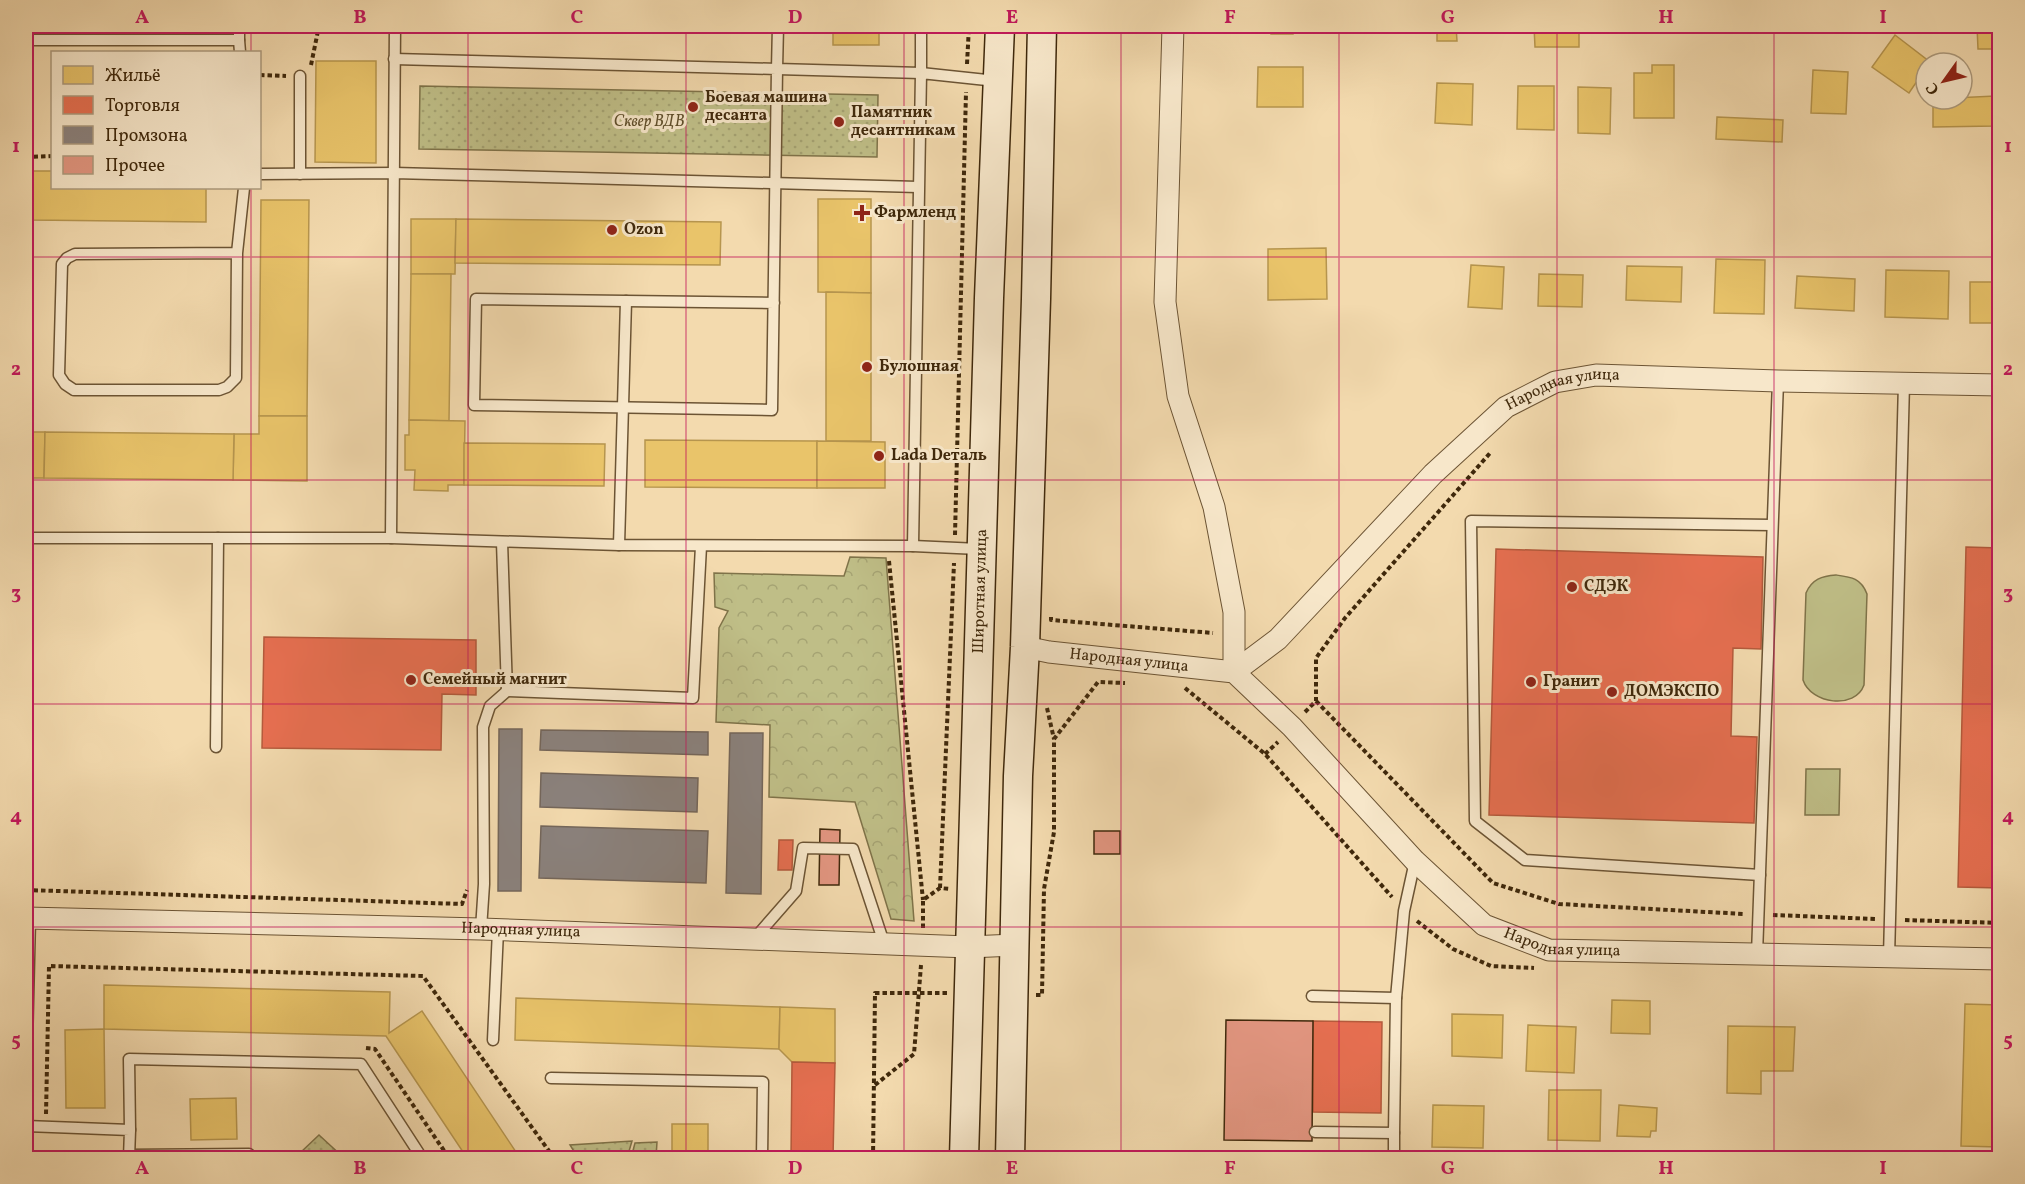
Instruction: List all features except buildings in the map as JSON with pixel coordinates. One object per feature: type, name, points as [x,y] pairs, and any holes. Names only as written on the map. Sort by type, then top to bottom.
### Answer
[{"type":"main road","name":"Широтная улица","points":[[964,1158],[989,298],[1000,26]]},
{"type":"main road","points":[[1010,1158],[1018,776],[1034,379],[1042,26]]},
{"type":"main road","points":[[989,298],[993,314],[1000,319],[1016,320],[1029,312],[1036,299]]},
{"type":"main road","points":[[987,378],[992,361],[1000,354],[1016,354],[1030,364],[1034,379]]},
{"type":"street","points":[[1173,26],[1165,302],[1178,396],[1214,507],[1234,612],[1234,672]]},
{"type":"street","name":"Народная улица","points":[[1234,672],[1278,639],[1433,474],[1506,407],[1554,382],[1596,375],[2000,385]]},
{"type":"street","name":"Народная улица","points":[[1025,647],[1049,652],[1234,672],[1292,727],[1415,861],[1484,925],[1549,950],[2000,958]]},
{"type":"street","name":"Народная улица","points":[[28,918],[489,929],[969,947],[1015,945]]},
{"type":"lane","points":[[239,26],[240,51]]},
{"type":"lane","points":[[391,538],[395,26]]},
{"type":"lane","points":[[774,303],[476,299],[474,405],[772,410],[774,303],[775,183],[778,26]]},
{"type":"lane","points":[[913,546],[921,26]]},
{"type":"lane","points":[[26,40],[239,40]]},
{"type":"lane","points":[[394,59],[921,73],[999,81]]},
{"type":"lane","points":[[300,76],[300,174]]},
{"type":"lane","points":[[261,174],[394,173],[918,187]]},
{"type":"lane","points":[[237,253],[75,254],[67,258],[62,264],[59,375],[65,384],[74,390],[219,390],[227,387],[236,378],[237,253],[244,189]]},
{"type":"lane","points":[[619,545],[626,301]]},
{"type":"lane","points":[[1757,954],[1778,381]]},
{"type":"lane","points":[[1889,957],[1904,384]]},
{"type":"lane","points":[[1760,875],[1525,860],[1475,821],[1471,520],[1773,525]]},
{"type":"lane","points":[[26,538],[391,538],[619,545],[913,546],[983,549]]},
{"type":"lane","points":[[216,747],[218,538]]},
{"type":"lane","points":[[502,542],[507,691]]},
{"type":"lane","points":[[493,1041],[489,929],[484,884],[483,727],[490,706],[507,691],[693,698],[700,546]]},
{"type":"lane","points":[[755,938],[796,891],[802,848],[853,849],[884,943]]},
{"type":"lane","points":[[1394,1158],[1396,998],[1404,911],[1415,861]]},
{"type":"lane","points":[[26,1087],[28,918]]},
{"type":"lane","points":[[1312,996],[1396,998]]},
{"type":"lane","points":[[253,1158],[249,1154],[129,1156],[129,1059],[361,1064],[422,1158]]},
{"type":"lane","points":[[551,1078],[763,1082],[762,1158]]},
{"type":"lane","points":[[26,1126],[130,1130]]},
{"type":"lane","points":[[1315,1132],[1394,1133]]},
{"type":"path","points":[[261,75],[300,76],[310,72],[319,26]]},
{"type":"path","points":[[940,888],[954,548],[969,26]]},
{"type":"path","points":[[26,156],[51,156]]},
{"type":"path","points":[[1316,700],[1316,658],[1345,618],[1498,444]]},
{"type":"path","points":[[888,546],[923,900]]},
{"type":"path","points":[[1051,608],[1051,620],[1213,633]]},
{"type":"path","points":[[1014,994],[1042,995],[1044,889],[1054,832],[1054,739],[1098,682],[1134,683]]},
{"type":"path","points":[[1181,685],[1265,754],[1404,911],[1453,949],[1491,966],[1544,969]]},
{"type":"path","points":[[26,890],[462,904],[469,884],[484,884]]},
{"type":"path","points":[[57,1114],[46,1114],[49,966],[423,976],[554,1158]]},
{"type":"path","points":[[875,1085],[914,1054],[919,992]]},
{"type":"path","points":[[873,1158],[875,993],[968,993]]},
{"type":"green space","name":"Сквер ВДВ","points":[[420,86],[878,95],[877,157],[419,149]]},
{"type":"green space","points":[[850,557],[886,558],[914,921],[891,919],[855,802],[769,797],[770,725],[716,722],[719,628],[728,611],[715,607],[714,573],[844,576]]},
{"type":"green space","points":[[1836,575],[1859,581],[1867,594],[1864,685],[1859,693],[1843,701],[1823,699],[1808,688],[1803,680],[1806,593],[1811,584],[1818,579]]},
{"type":"green space","points":[[1806,769],[1840,769],[1839,815],[1805,815]]},
{"type":"green space","points":[[319,1135],[344,1158],[305,1158],[300,1153]]},
{"type":"green space","points":[[632,1141],[627,1158],[578,1158],[570,1145]]},
{"type":"green space","points":[[657,1142],[656,1158],[631,1158],[635,1143]]},
{"type":"place","name":"Боевая машина десанта","points":[[693,107]]},
{"type":"place","name":"Памятник десантникам","points":[[839,122]]},
{"type":"place","name":"Фармленд","points":[[862,213]]},
{"type":"place","name":"Ozon","points":[[612,230]]},
{"type":"place","name":"Булошная","points":[[867,367]]},
{"type":"place","name":"Lada Dеталь","points":[[879,456]]},
{"type":"place","name":"СДЭК","points":[[1572,587]]},
{"type":"place","name":"Семейный магнит","points":[[411,680]]},
{"type":"place","name":"Гранит","points":[[1531,682]]},
{"type":"place","name":"ДОМЭКСПО","points":[[1612,692]]}]
